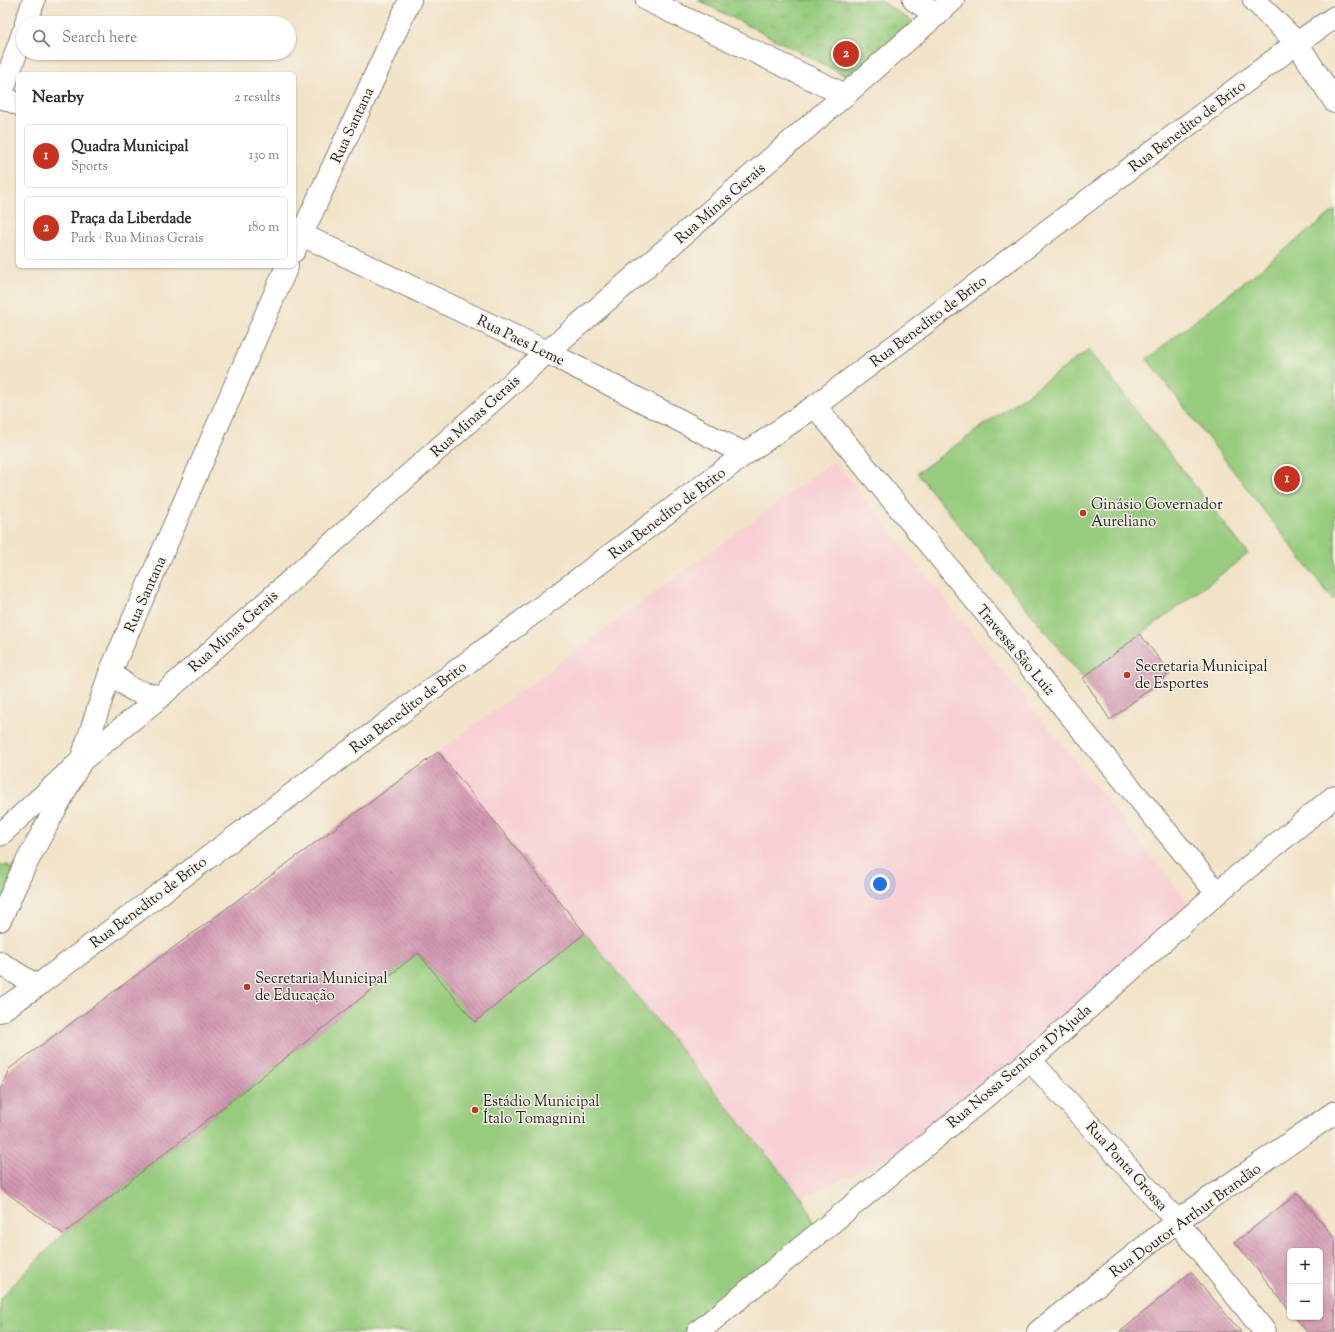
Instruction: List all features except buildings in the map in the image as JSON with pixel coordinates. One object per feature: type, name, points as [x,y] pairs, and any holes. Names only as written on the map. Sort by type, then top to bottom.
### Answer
[{"type":"street","points":[[28,16],[34,0]]},
{"type":"street","name":"Rua Santana","points":[[296,239],[410,0]]},
{"type":"street","points":[[647,0],[845,95]]},
{"type":"street","points":[[914,0],[937,15]]},
{"type":"street","name":"Rua Minas Gerais","points":[[0,835],[81,761],[160,697],[547,352],[954,0]]},
{"type":"street","points":[[1254,0],[1297,43],[1335,102]]},
{"type":"street","name":"Rua Benedito de Brito","points":[[0,1011],[37,986],[745,454],[815,406],[1297,43],[1335,17]]},
{"type":"street","points":[[5,99],[16,58]]},
{"type":"street","name":"Rua Paes Leme","points":[[296,239],[547,352],[745,454]]},
{"type":"street","name":"Rua Santana","points":[[0,920],[23,869],[81,761],[110,673],[286,268]]},
{"type":"street","name":"Travessa São Luiz","points":[[815,406],[1217,893]]},
{"type":"street","points":[[110,673],[133,690],[160,697]]},
{"type":"street","name":"Rua Nossa Senhora D'Ajuda","points":[[698,1332],[1030,1060],[1217,893],[1335,796]]},
{"type":"street","points":[[0,963],[37,986]]},
{"type":"street","name":"Rua Ponta Grossa","points":[[1030,1060],[1177,1221],[1265,1332]]},
{"type":"street","name":"Rua Doutor Arthur Brandão","points":[[1038,1332],[1177,1221],[1335,1112]]},
{"type":"shaded area","points":[[834,461],[1196,912],[902,1151],[802,1198],[438,752]]},
{"type":"green space","points":[[698,0],[880,0],[921,27],[856,81]]},
{"type":"green space","points":[[1335,210],[1335,598],[1333,600],[1147,359]]},
{"type":"green space","name":"Ginásio Governador Aureliano","points":[[1089,350],[1248,554],[1083,678],[917,473]]},
{"type":"green space","points":[[0,865],[8,865],[18,880],[0,919]]},
{"type":"green space","name":"Estádio Municipal Ítalo Tomagnini","points":[[585,933],[802,1198],[816,1226],[685,1332],[0,1332],[0,1298],[63,1234],[418,953],[475,1021]]},
{"type":"place","name":"Praça da Liberdade","points":[[846,54]]},
{"type":"place","name":"Quadra Municipal","points":[[1287,479]]},
{"type":"place","name":"Ginásio Governador Aureliano","points":[[1083,513]]},
{"type":"place","name":"Secretaria Municipal de Esportes","points":[[1127,675]]},
{"type":"place","name":"Secretaria Municipal de Educação","points":[[247,987]]},
{"type":"place","name":"Estádio Municipal Ítalo Tomagnini","points":[[475,1110]]}]
